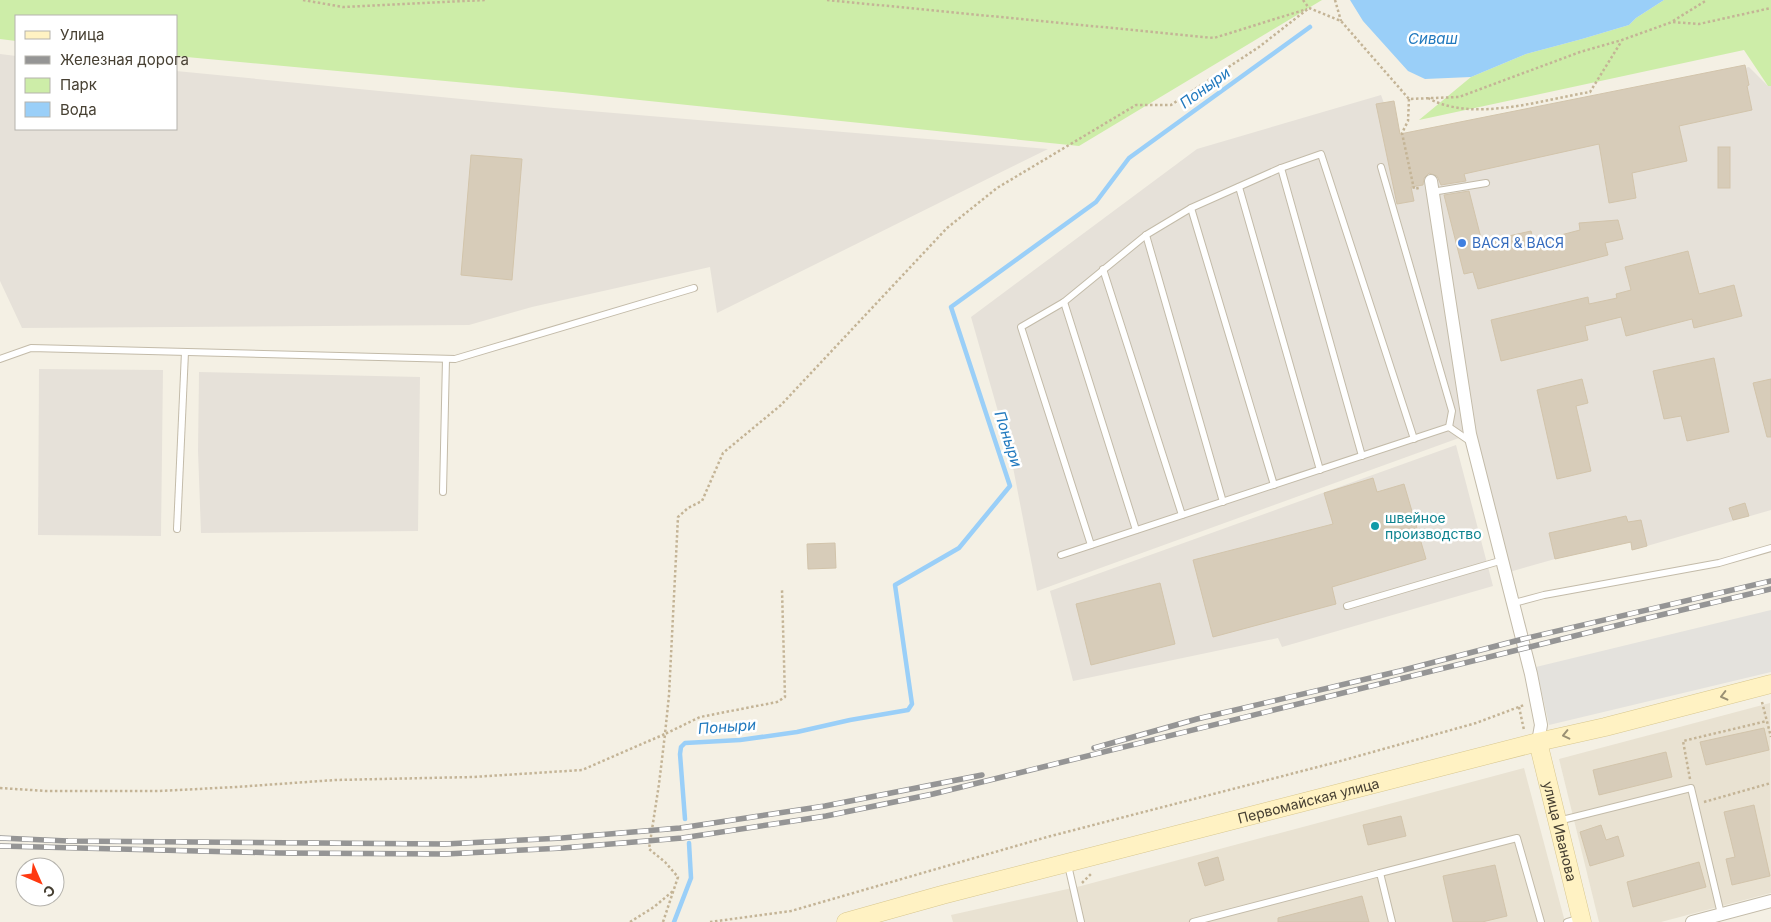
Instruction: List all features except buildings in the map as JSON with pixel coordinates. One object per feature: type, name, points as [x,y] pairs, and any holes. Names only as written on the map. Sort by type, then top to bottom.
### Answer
[{"type":"street","points":[[1432,186],[1472,443],[1514,604],[1542,725],[1531,738]]},
{"type":"street","name":"Первомайская улица","points":[[846,922],[1531,738],[1605,726],[1771,684]]},
{"type":"street","name":"улица Иванова","points":[[1531,738],[1557,821],[1577,920]]},
{"type":"street","points":[[1692,922],[1771,901]]},
{"type":"lane","points":[[1092,545],[1021,327],[1064,302],[1146,234],[1192,208],[1281,168],[1321,154],[1414,439]]},
{"type":"lane","points":[[1381,167],[1452,411],[1449,427]]},
{"type":"lane","points":[[1281,168],[1362,456]]},
{"type":"lane","points":[[1432,186],[1486,183]]},
{"type":"lane","points":[[1239,187],[1320,470]]},
{"type":"lane","points":[[1192,208],[1274,485]]},
{"type":"lane","points":[[1146,234],[1223,502]]},
{"type":"lane","points":[[1103,269],[1182,515]]},
{"type":"lane","points":[[0,359],[31,348],[456,359],[694,288]]},
{"type":"lane","points":[[1064,302],[1136,530]]},
{"type":"lane","points":[[178,529],[185,352]]},
{"type":"lane","points":[[443,492],[446,359]]},
{"type":"lane","points":[[1060,555],[1449,427]]},
{"type":"lane","points":[[1449,427],[1472,443]]},
{"type":"lane","points":[[1514,604],[1544,594],[1719,563],[1771,548]]},
{"type":"lane","points":[[1347,606],[1503,560]]},
{"type":"lane","points":[[1557,821],[1691,788],[1721,914]]},
{"type":"lane","points":[[1193,922],[1517,838],[1540,922]]},
{"type":"lane","points":[[1067,863],[1081,922]]},
{"type":"lane","points":[[1380,873],[1392,922]]},
{"type":"path","points":[[303,0],[343,7],[485,0]]},
{"type":"path","points":[[828,0],[1214,38],[1310,8]]},
{"type":"path","points":[[1303,0],[1310,8],[1341,21]]},
{"type":"path","points":[[1335,0],[1341,21],[1409,99],[1408,121],[1402,134],[1414,189],[1432,186]]},
{"type":"path","points":[[1409,99],[1459,97],[1580,52],[1622,40],[1672,22],[1707,0]]},
{"type":"path","points":[[663,922],[678,877],[665,862],[649,849],[659,784],[669,695],[678,517],[688,508],[702,501],[723,453],[781,405],[947,228],[997,188],[1136,105],[1171,105],[1259,48],[1310,8]]},
{"type":"path","points":[[1672,22],[1699,24],[1771,8]]},
{"type":"path","points":[[1428,98],[1440,105],[1461,109],[1491,110],[1590,92],[1622,40]]},
{"type":"path","points":[[0,788],[159,791],[335,780],[473,777],[582,770],[700,717],[777,702],[784,697],[782,590]]},
{"type":"path","points":[[710,922],[791,911],[1047,836],[1356,757],[1476,723],[1536,701]]},
{"type":"path","points":[[1762,701],[1771,737]]},
{"type":"path","points":[[1519,707],[1531,738]]},
{"type":"path","points":[[1691,788],[1683,741],[1767,721]]},
{"type":"path","points":[[1695,805],[1771,783]]},
{"type":"path","points":[[630,922],[654,907],[674,890]]},
{"type":"shaded area","points":[[0,54],[15,56],[15,130],[178,130],[178,71],[554,108],[1048,149],[717,313],[710,267],[532,307],[469,325],[22,328],[0,281]]},
{"type":"shaded area","points":[[1749,67],[1768,86],[1771,86],[1771,510],[1632,550],[1630,542],[1555,559],[1506,573],[1470,434],[1037,591],[1011,457],[971,317],[1197,149],[1381,95],[1396,136]]},
{"type":"shaded area","points":[[39,369],[163,370],[161,536],[38,535]]},
{"type":"shaded area","points":[[199,372],[420,377],[418,531],[201,533],[198,451]]},
{"type":"shaded area","points":[[1456,445],[1493,586],[1282,647],[1278,638],[1073,681],[1050,591]]},
{"type":"shaded area","points":[[1771,610],[1771,672],[1549,725],[1536,667]]},
{"type":"shaded area","points":[[1770,703],[1771,893],[1661,922],[1599,922],[1559,759]]},
{"type":"shaded area","points":[[1524,768],[1565,922],[953,922],[951,915],[1081,886]]},
{"type":"green space","points":[[0,0],[1322,0],[1079,146],[563,92],[178,56],[178,15],[15,15],[15,41],[0,39]]},
{"type":"green space","points":[[1664,0],[1771,0],[1771,86],[1768,86],[1744,50],[1419,120],[1471,77],[1526,54],[1629,25],[1636,18]]},
{"type":"water","name":"Сиваш","points":[[1350,0],[1664,0],[1636,18],[1629,25],[1526,54],[1471,77],[1425,79],[1408,71],[1363,21]]},
{"type":"waterway","name":"Поныри","points":[[685,819],[680,754],[681,747],[685,743],[740,740],[797,732],[908,710],[912,704],[895,585],[959,548],[1010,486],[951,307],[1096,202],[1129,158],[1310,27]]},
{"type":"waterway","name":"Поныри","points":[[674,922],[691,878],[689,843]]},
{"type":"railway","points":[[1094,748],[1197,719],[1400,671],[1523,639],[1771,581]]},
{"type":"railway","points":[[0,846],[280,853],[446,854],[563,848],[682,838],[826,816],[933,794],[1771,589]]},
{"type":"railway","points":[[0,838],[68,841],[445,844],[562,838],[680,828],[825,806],[982,775]]},
{"type":"place","name":"ВАСЯ & ВАСЯ","points":[[1462,243]]},
{"type":"place","name":"швейное производство","points":[[1375,526]]}]
